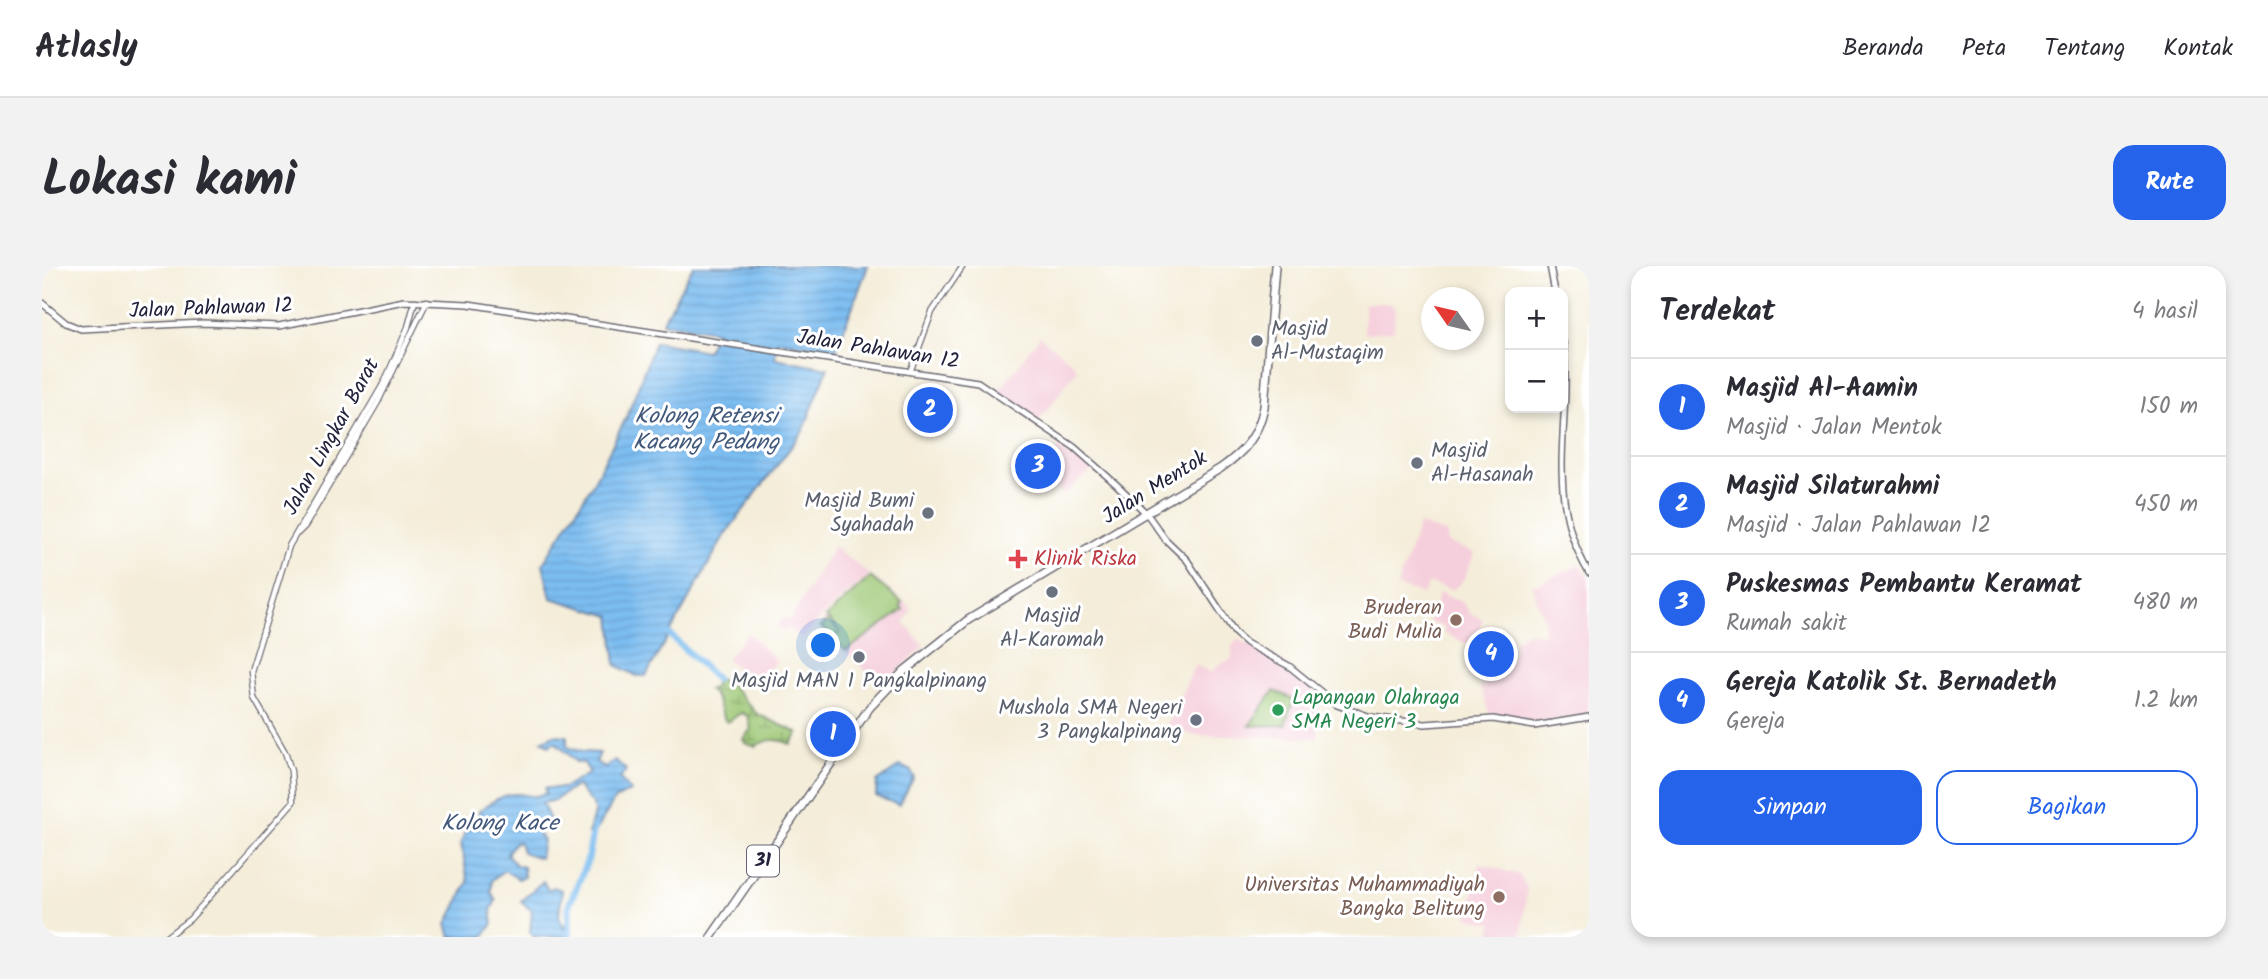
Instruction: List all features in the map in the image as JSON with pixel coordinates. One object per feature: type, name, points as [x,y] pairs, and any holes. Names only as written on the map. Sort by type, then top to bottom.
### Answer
[{"type":"highway","name":"Jalan Mentok","points":[[711,937],[876,699],[913,662],[968,620],[1147,514],[1225,465],[1245,448],[1257,433],[1266,391],[1275,266]]},
{"type":"main road","points":[[1550,266],[1554,287]]},
{"type":"main road","name":"Jalan Pahlawan 12","points":[[42,303],[66,323],[81,329],[203,324],[279,326],[415,301],[501,306],[975,381],[1081,453],[1147,514],[1164,539],[1187,560],[1235,633],[1247,643],[1289,666],[1337,705],[1371,717],[1424,724],[1493,719],[1534,726],[1589,717]]},
{"type":"main road","points":[[1564,350],[1561,457],[1564,509],[1568,530],[1589,573]]},
{"type":"street","points":[[909,372],[932,312],[963,266]]},
{"type":"street","name":"Jalan Lingkar Barat","points":[[297,534],[385,381],[408,327],[415,301]]},
{"type":"street","name":"Jalan Lingkar Barat","points":[[297,534],[305,526],[379,402],[427,301]]},
{"type":"street","points":[[166,937],[190,919],[293,802],[291,771],[285,752],[251,689],[251,671],[282,563],[297,534]]},
{"type":"shaded area","points":[[1364,303],[1388,303],[1395,307],[1394,331],[1364,333]]},
{"type":"shaded area","points":[[1040,336],[1074,364],[1077,370],[1038,422],[998,392]]},
{"type":"shaded area","points":[[1062,443],[1094,469],[1062,495],[1043,464]]},
{"type":"shaded area","points":[[1419,524],[1447,534],[1446,542],[1475,553],[1462,582],[1452,590],[1429,583],[1423,595],[1397,586]]},
{"type":"shaded area","points":[[834,546],[870,575],[823,615],[803,638],[788,628],[784,632],[776,626],[784,617],[790,620]]},
{"type":"shaded area","points":[[1580,565],[1589,579],[1589,715],[1535,723],[1490,715],[1480,687],[1511,660],[1516,640],[1527,632],[1544,634],[1544,620],[1532,586]]},
{"type":"shaded area","points":[[871,576],[908,605],[911,611],[904,622],[924,647],[881,686],[820,627],[825,617]]},
{"type":"shaded area","name":"Bruderan Budi Mulia","points":[[1439,593],[1461,601],[1471,614],[1483,619],[1472,646],[1443,633],[1445,628],[1429,622]]},
{"type":"shaded area","points":[[748,633],[777,661],[755,681],[726,659]]},
{"type":"shaded area","points":[[1238,639],[1283,662],[1318,693],[1318,738],[1192,735],[1166,728],[1195,665],[1213,673],[1217,665],[1232,659],[1232,646]]},
{"type":"shaded area","name":"Universitas Muhammadiyah Bangka Belitung","points":[[1480,864],[1520,875],[1527,888],[1521,937],[1490,937],[1493,924],[1467,917]]},
{"type":"green space","points":[[870,577],[902,602],[900,606],[903,610],[846,651],[833,639],[841,631],[833,638],[821,627],[828,621],[839,630],[826,617]]},
{"type":"green space","points":[[718,679],[730,684],[757,714],[798,733],[791,744],[776,740],[755,746],[745,743],[743,739],[751,729],[748,716],[741,713],[727,722],[708,690],[713,688]]},
{"type":"green space","name":"Lapangan Olahraga SMA Negeri 3","points":[[1274,691],[1294,699],[1285,725],[1249,726]]},
{"type":"water","name":"Kolong Retensi Kacang Pedang","points":[[693,266],[868,266],[836,350],[777,341],[775,358],[828,368],[803,431],[724,536],[646,676],[637,676],[616,665],[611,616],[551,598],[543,564],[592,485],[627,416],[655,342],[707,351],[716,331],[662,323]]},
{"type":"water","name":"Kolong Kace","points":[[554,735],[567,736],[567,747],[582,752],[600,753],[596,762],[605,768],[615,760],[626,770],[620,779],[631,791],[615,799],[594,834],[588,834],[593,806],[577,785],[555,800],[542,803],[550,820],[538,834],[543,840],[540,858],[522,852],[519,842],[514,843],[507,854],[516,865],[523,867],[524,877],[518,879],[504,870],[492,880],[491,892],[496,900],[491,910],[493,924],[483,937],[451,937],[447,924],[468,882],[461,843],[466,829],[475,827],[479,811],[504,796],[541,795],[546,793],[545,788],[563,788],[590,773],[584,763],[576,762],[555,742],[549,746],[542,741]]},
{"type":"water","points":[[900,766],[910,770],[914,777],[899,805],[876,796],[877,782]]},
{"type":"water","points":[[543,881],[548,890],[553,887],[562,890],[559,916],[565,931],[565,924],[569,922],[571,937],[534,937],[530,932],[532,911],[521,901]]},
{"type":"waterway","points":[[670,635],[716,679]]},
{"type":"waterway","points":[[569,937],[569,905],[588,859],[594,827]]},
{"type":"place","name":"Masjid Al-Mustaqim","points":[[1257,341]]},
{"type":"place","name":"Masjid Silaturahmi","points":[[930,410]]},
{"type":"place","name":"Masjid Al-Hasanah","points":[[1417,463]]},
{"type":"place","name":"Puskesmas Pembantu Keramat","points":[[1038,466]]},
{"type":"place","name":"Masjid Bumi Syahadah","points":[[928,513]]},
{"type":"place","name":"Klinik Riska","points":[[1018,559]]},
{"type":"place","name":"Masjid Al-Karomah","points":[[1052,592]]},
{"type":"place","name":"Bruderan Budi Mulia","points":[[1456,620]]},
{"type":"place","name":"Gereja Katolik St. Bernadeth","points":[[1491,654]]},
{"type":"place","name":"Masjid MAN 1 Pangkalpinang","points":[[859,657]]},
{"type":"place","name":"Lapangan Olahraga SMA Negeri 3","points":[[1278,710]]},
{"type":"place","name":"Mushola SMA Negeri 3 Pangkalpinang","points":[[1196,720]]},
{"type":"place","name":"Masjid Al-Aamin","points":[[833,734]]},
{"type":"place","name":"Universitas Muhammadiyah Bangka Belitung","points":[[1499,897]]}]
